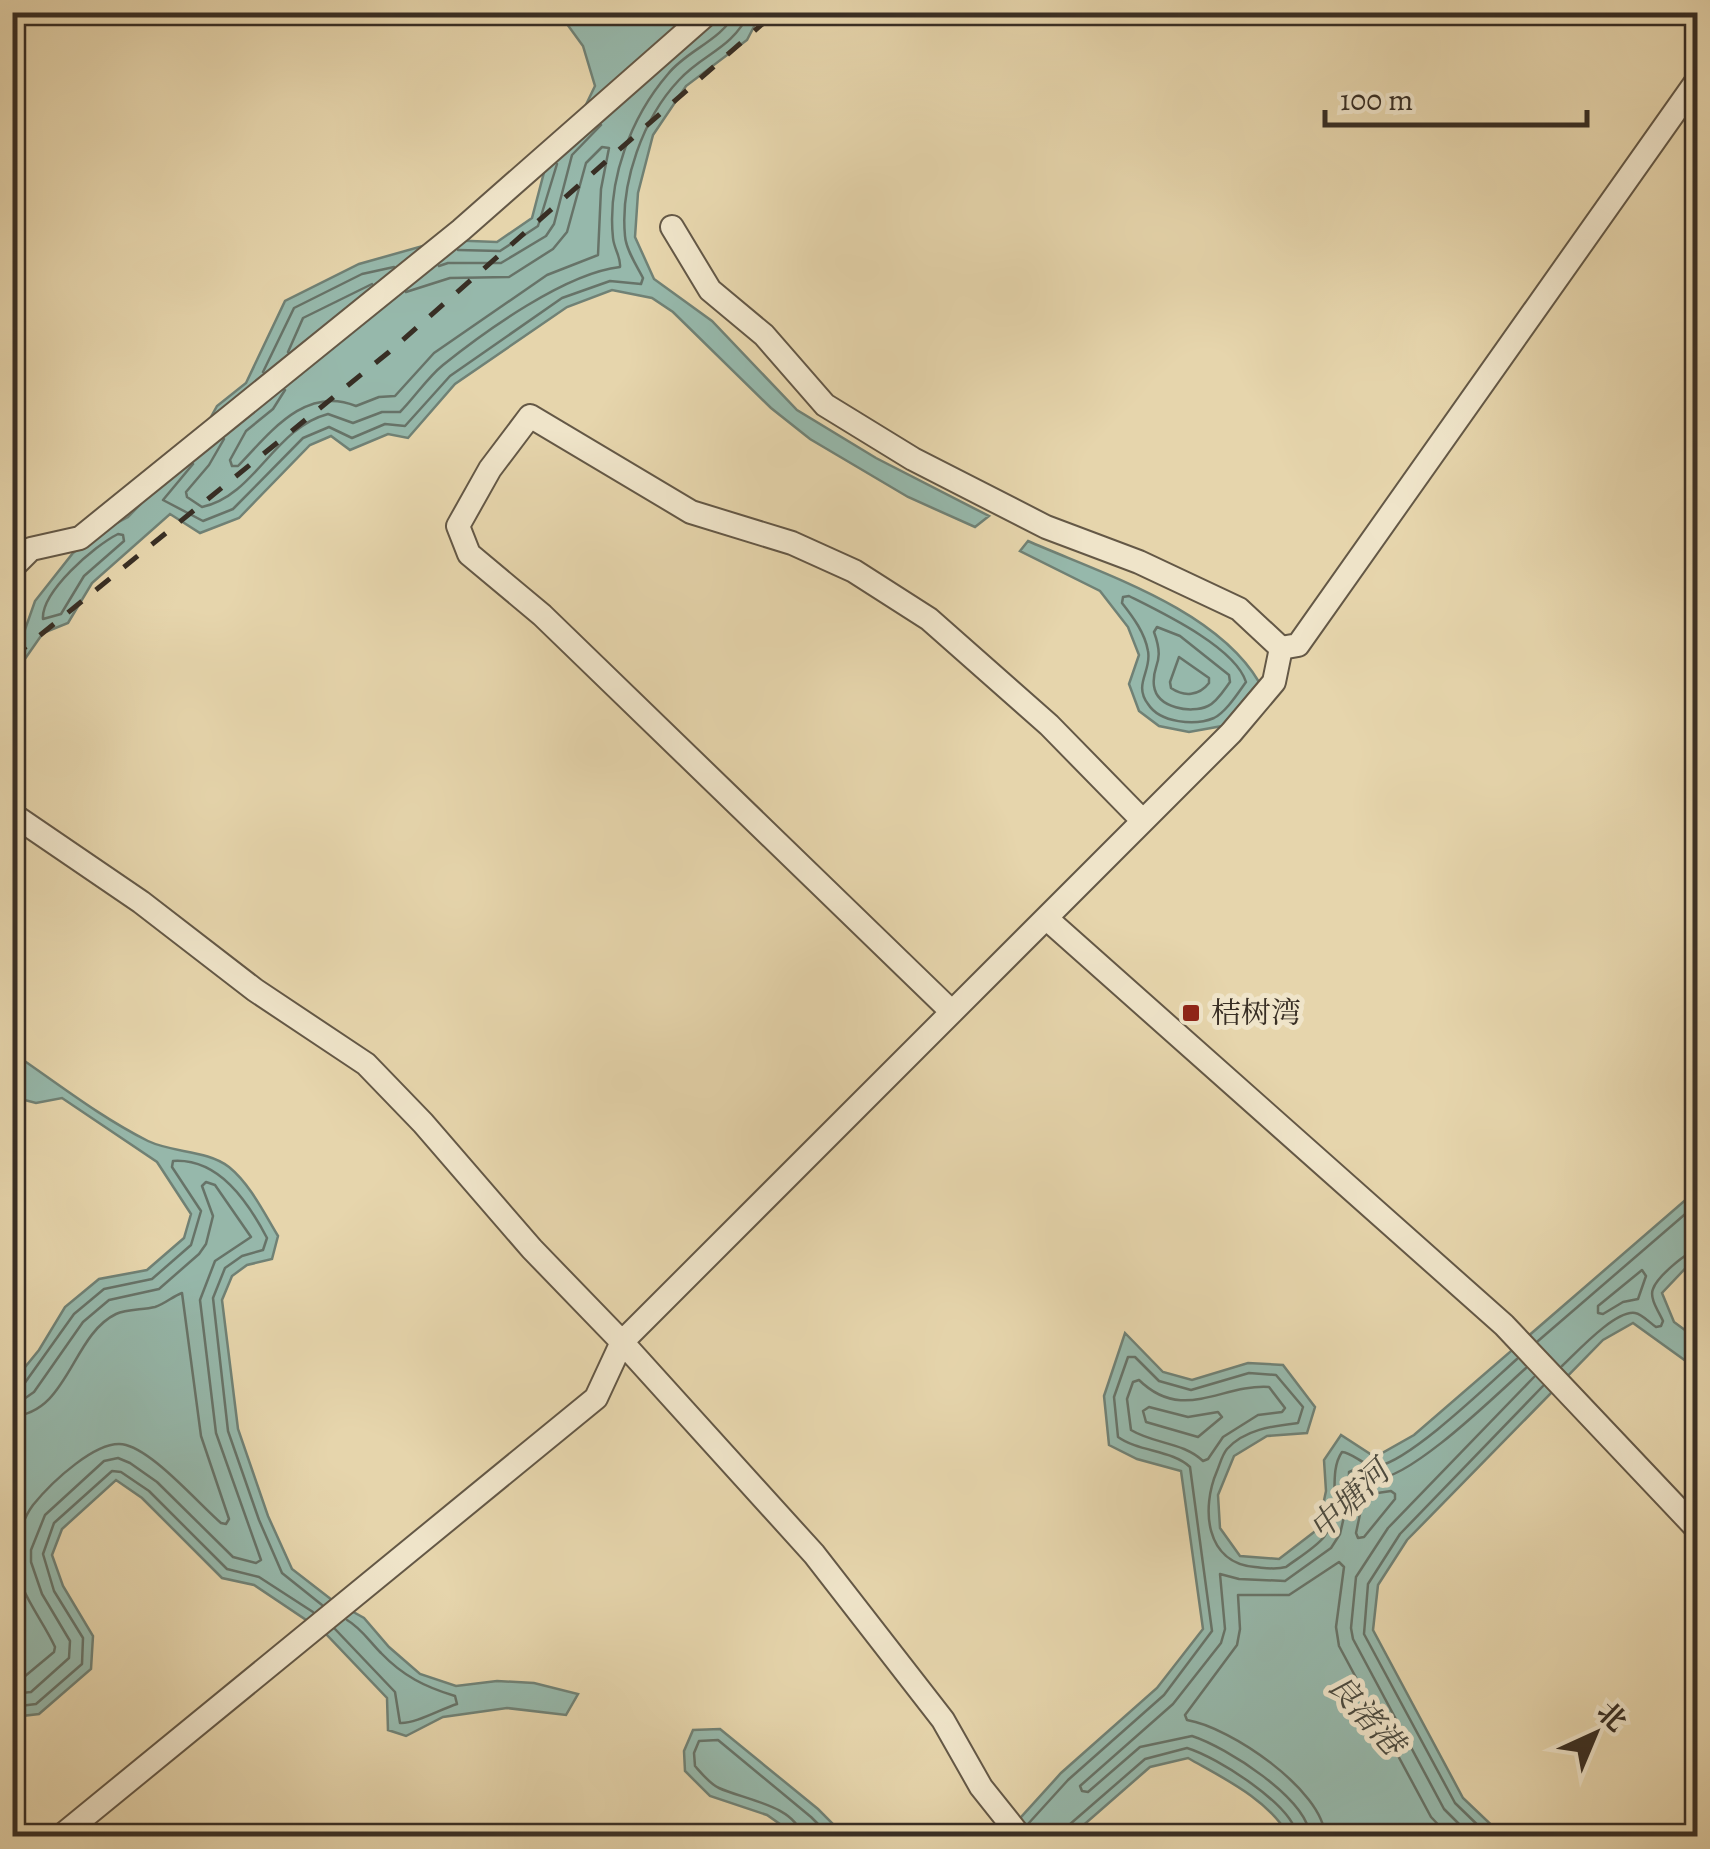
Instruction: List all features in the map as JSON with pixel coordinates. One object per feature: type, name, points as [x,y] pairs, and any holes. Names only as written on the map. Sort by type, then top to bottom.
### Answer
[{"type":"street","points":[[12,568],[31,549],[80,538],[461,230],[709,12]]},
{"type":"street","points":[[672,227],[710,290],[764,335],[825,405],[913,459],[1046,527],[1139,562],[1239,609],[1281,648],[1298,646],[1698,78]]},
{"type":"street","points":[[952,1012],[542,615],[470,554],[458,526],[490,470],[530,416],[691,512],[792,543],[854,570],[929,619],[1049,725],[1144,821]]},
{"type":"street","points":[[62,1836],[596,1398],[622,1342],[1231,733],[1274,682],[1281,648]]},
{"type":"street","points":[[12,814],[142,902],[255,990],[366,1064],[814,1554],[943,1720],[981,1787],[1020,1836]]},
{"type":"street","points":[[1046,918],[1510,1332],[1698,1530]]},
{"type":"water","points":[[559,13],[606,13],[632,23],[686,17],[690,13],[761,13],[747,40],[686,86],[653,135],[638,193],[635,237],[654,279],[712,321],[797,410],[876,458],[989,516],[975,527],[908,497],[810,439],[771,408],[673,312],[652,298],[612,290],[567,307],[455,384],[408,438],[388,434],[350,450],[331,436],[310,445],[239,518],[200,533],[170,514],[92,583],[68,623],[43,633],[13,676],[13,654],[35,601],[73,553],[96,534],[128,517],[192,451],[217,406],[246,383],[285,301],[359,264],[444,240],[497,242],[532,218],[552,142],[581,115],[595,86],[583,46]]},
{"type":"water","points":[[1028,541],[1156,596],[1187,614],[1240,656],[1259,682],[1222,726],[1189,732],[1159,726],[1139,711],[1129,684],[1139,655],[1128,627],[1100,591],[1020,551]]},
{"type":"water","points":[[13,1053],[130,1132],[168,1148],[211,1157],[229,1167],[250,1190],[278,1236],[272,1259],[247,1265],[232,1276],[222,1300],[238,1429],[268,1516],[292,1569],[332,1600],[364,1618],[420,1674],[456,1686],[497,1681],[534,1683],[578,1694],[566,1715],[507,1708],[443,1717],[406,1736],[388,1730],[387,1698],[324,1632],[254,1585],[222,1578],[142,1498],[116,1480],[62,1529],[52,1555],[63,1586],[93,1636],[91,1669],[39,1714],[13,1717],[12,1383],[39,1350],[65,1307],[99,1279],[147,1270],[184,1238],[191,1214],[157,1162],[62,1098],[36,1103],[13,1097]]},
{"type":"water","points":[[1697,1190],[1697,1256],[1662,1293],[1674,1322],[1697,1339],[1697,1369],[1633,1323],[1603,1340],[1407,1540],[1378,1585],[1373,1630],[1463,1798],[1503,1836],[1289,1836],[1257,1800],[1188,1758],[1150,1767],[1071,1836],[1004,1836],[1061,1773],[1157,1688],[1203,1629],[1181,1471],[1137,1459],[1109,1445],[1104,1396],[1125,1333],[1163,1372],[1192,1380],[1248,1363],[1283,1365],[1315,1407],[1307,1433],[1267,1436],[1234,1456],[1218,1495],[1220,1528],[1240,1556],[1279,1559],[1318,1529],[1326,1491],[1324,1460],[1341,1435],[1375,1457],[1414,1435]]},
{"type":"water","points":[[720,1729],[818,1809],[833,1824],[835,1836],[797,1836],[767,1815],[710,1796],[685,1771],[684,1751],[693,1730]]},
{"type":"railway","points":[[12,658],[389,352],[776,12]]},
{"type":"place","name":"桔树湾","points":[[1191,1013]]},
{"type":"water label","name":"中塘河","points":[[1349,1500]]},
{"type":"water label","name":"良渚港","points":[[1366,1714]]}]
